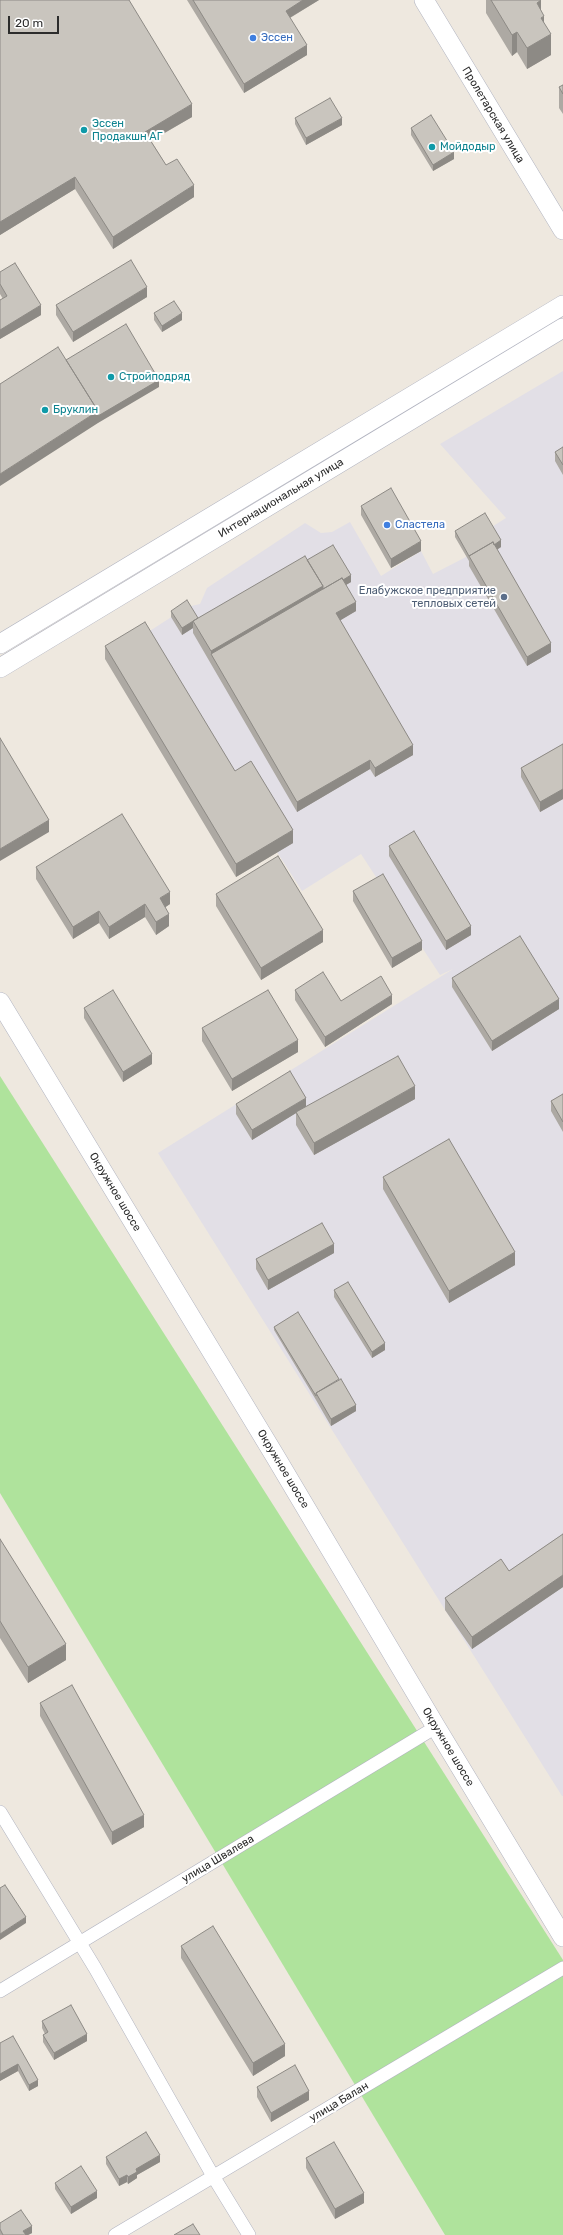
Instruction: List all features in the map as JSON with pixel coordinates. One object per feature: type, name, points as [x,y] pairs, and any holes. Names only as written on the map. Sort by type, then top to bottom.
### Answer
[{"type":"street","name":"Пролетарская улица","points":[[424,0],[563,230]]},
{"type":"street","name":"Интернациональная улица","points":[[0,644],[563,305]]},
{"type":"street","name":"Интернациональная улица","points":[[0,668],[563,328]]},
{"type":"street","name":"Окружное шоссе","points":[[0,1002],[275,1456],[563,1937]]},
{"type":"street","name":"улица Швалева","points":[[0,1991],[436,1727]]},
{"type":"street","points":[[0,1812],[80,1943],[213,2176],[249,2235]]},
{"type":"street","name":"улица Балан","points":[[115,2235],[563,1968]]},
{"type":"shaded area","points":[[563,371],[562,1796],[158,1153],[453,969],[440,975],[361,854],[302,891],[277,852],[293,842],[251,773],[235,782],[145,634],[187,607],[200,604],[207,588],[305,523],[321,533],[332,532],[350,522],[381,576],[421,551],[433,574],[466,557],[490,528],[506,518],[440,444]]},
{"type":"green space","points":[[0,1076],[563,1960],[563,2235],[445,2235],[0,1493]]},
{"type":"building","name":"Эссен Продакшн АГ","points":[[0,0],[129,0],[192,104],[145,132],[166,165],[177,159],[194,185],[113,237],[75,177],[0,222]]},
{"type":"building","name":"Эссен","points":[[193,0],[303,0],[286,11],[307,45],[244,84]]},
{"type":"building","points":[[491,0],[541,0],[537,3],[544,16],[541,18],[551,34],[527,48],[517,32],[512,35]]},
{"type":"building","points":[[563,85],[563,94],[559,87]]},
{"type":"building","points":[[330,98],[342,118],[306,138],[295,118]]},
{"type":"building","name":"Мойдодыр","points":[[431,115],[454,152],[433,165],[411,128]]},
{"type":"building","points":[[131,260],[147,287],[73,332],[56,305]]},
{"type":"building","points":[[15,263],[41,305],[0,330],[0,300],[7,296],[0,284],[0,272]]},
{"type":"building","points":[[174,301],[182,313],[162,326],[154,313]]},
{"type":"building","name":"Стройподряд","points":[[126,324],[159,380],[98,416],[98,411],[66,360]]},
{"type":"building","name":"Бруклин","points":[[58,347],[98,411],[0,474],[0,384]]},
{"type":"building","points":[[563,447],[563,465],[555,452]]},
{"type":"building","points":[[391,488],[421,541],[391,559],[361,506]]},
{"type":"building","points":[[485,513],[501,540],[494,545],[493,542],[469,556],[455,531]]},
{"type":"building","points":[[493,542],[551,643],[527,657],[469,556]]},
{"type":"building","points":[[333,545],[351,575],[343,580],[342,578],[323,589],[323,586],[307,560]]},
{"type":"building","points":[[305,556],[323,586],[211,651],[193,621]]},
{"type":"building","points":[[342,578],[356,602],[336,613],[413,745],[375,768],[370,760],[297,802],[211,654]]},
{"type":"building","points":[[187,600],[198,618],[182,628],[171,611]]},
{"type":"building","points":[[145,622],[235,771],[251,761],[293,830],[236,864],[105,646]]},
{"type":"building","points":[[0,738],[49,820],[0,849]]},
{"type":"building","points":[[563,744],[563,789],[540,802],[521,768]]},
{"type":"building","points":[[122,814],[170,892],[160,898],[169,914],[156,922],[145,904],[109,927],[99,911],[73,927],[36,867]]},
{"type":"building","points":[[414,831],[471,926],[446,941],[389,846]]},
{"type":"building","points":[[278,856],[323,930],[261,968],[216,894]]},
{"type":"building","points":[[383,874],[422,941],[392,958],[353,891]]},
{"type":"building","points":[[520,936],[559,999],[492,1041],[452,978]]},
{"type":"building","points":[[323,972],[341,1001],[381,976],[392,995],[325,1037],[295,990]]},
{"type":"building","points":[[113,990],[152,1054],[123,1072],[84,1008]]},
{"type":"building","points":[[268,990],[298,1040],[232,1079],[202,1028]]},
{"type":"building","points":[[398,1056],[415,1086],[314,1143],[296,1112]]},
{"type":"building","points":[[290,1071],[306,1098],[252,1130],[236,1104]]},
{"type":"building","points":[[563,1094],[563,1122],[551,1101]]},
{"type":"building","points":[[449,1139],[515,1252],[449,1291],[383,1177]]},
{"type":"building","points":[[322,1223],[334,1244],[268,1280],[256,1259]]},
{"type":"building","points":[[348,1282],[385,1343],[372,1352],[334,1290]]},
{"type":"building","points":[[298,1312],[339,1379],[316,1393],[316,1396],[274,1327]]},
{"type":"building","points":[[341,1379],[356,1405],[331,1419],[316,1393]]},
{"type":"building","points":[[563,1534],[563,1575],[472,1637],[445,1598],[501,1559],[509,1571]]},
{"type":"building","points":[[0,1539],[66,1644],[28,1667],[0,1621]]},
{"type":"building","points":[[72,1685],[144,1815],[112,1832],[40,1703]]},
{"type":"building","points":[[5,1885],[26,1917],[0,1934],[0,1888]]},
{"type":"building","points":[[213,1926],[285,2044],[253,2063],[181,1946]]},
{"type":"building","points":[[71,2005],[87,2034],[54,2053],[43,2035],[48,2032],[42,2021]]},
{"type":"building","points":[[13,2036],[38,2080],[29,2085],[18,2064],[0,2074],[0,2043]]},
{"type":"building","points":[[295,2065],[309,2091],[271,2113],[257,2087]]},
{"type":"building","points":[[146,2132],[160,2155],[136,2169],[137,2172],[128,2177],[127,2175],[119,2179],[106,2157]]},
{"type":"building","points":[[334,2142],[364,2193],[335,2209],[306,2158]]},
{"type":"building","points":[[81,2166],[97,2191],[71,2207],[55,2183]]},
{"type":"building","points":[[21,2210],[32,2226],[23,2231],[26,2235],[3,2235],[0,2229],[0,2223]]},
{"type":"building","points":[[193,2224],[200,2235],[174,2235]]},
{"type":"place","name":"Эссен","points":[[253,38]]},
{"type":"place","name":"Эссен Продакшн АГ","points":[[84,130]]},
{"type":"place","name":"Мойдодыр","points":[[432,147]]},
{"type":"place","name":"Стройподряд","points":[[111,377]]},
{"type":"place","name":"Бруклин","points":[[45,410]]},
{"type":"place","name":"Сластела","points":[[387,525]]},
{"type":"place","name":"Елабужское предприятие тепловых сетей","points":[[504,597]]}]
